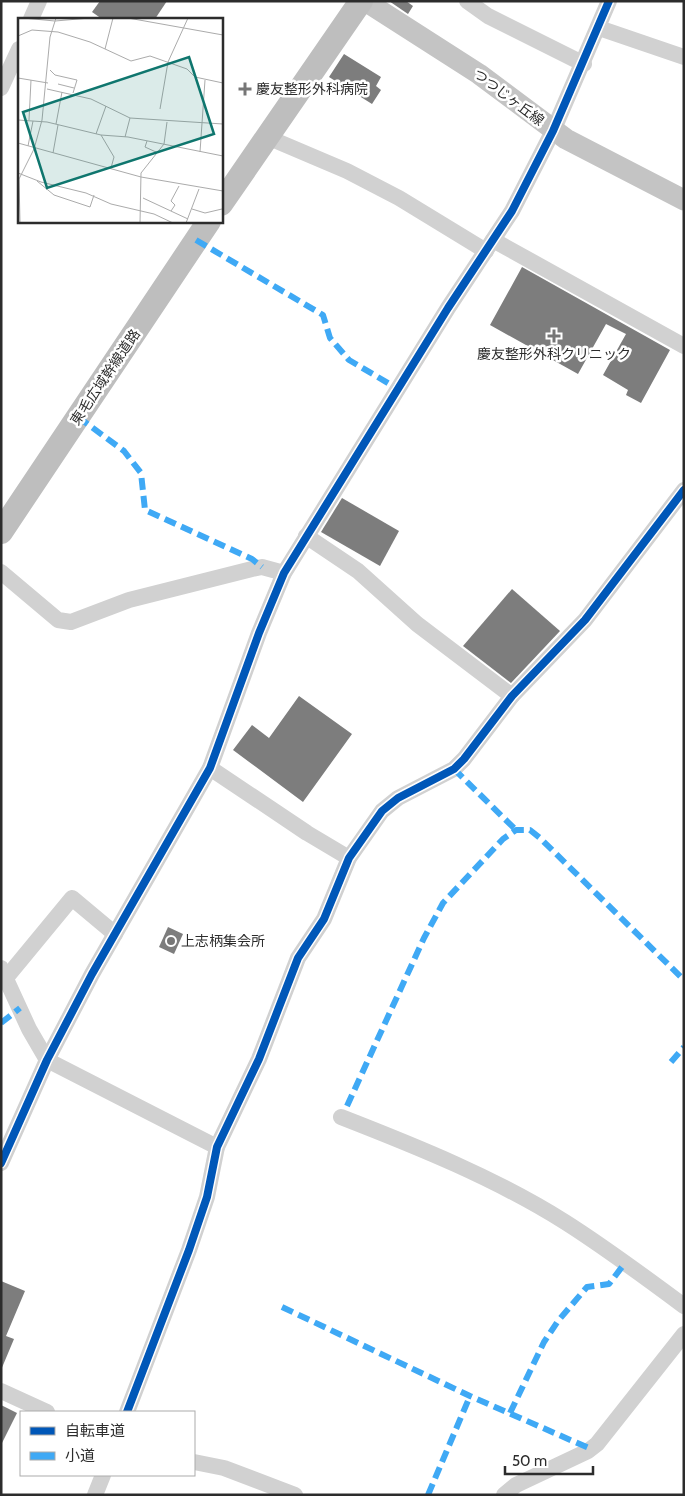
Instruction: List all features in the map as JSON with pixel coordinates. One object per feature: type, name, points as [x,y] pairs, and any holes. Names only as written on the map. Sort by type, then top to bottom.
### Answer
[{"type":"highway","points":[[222,180],[342,1]]},
{"type":"highway","points":[[222,203],[361,1]]},
{"type":"highway","name":"東毛広域幹線道路","points":[[1,507],[193,222]]},
{"type":"highway","name":"東毛広域幹線道路","points":[[1,532],[208,222]]},
{"type":"main road","name":"つつじヶ丘線","points":[[365,1],[479,74],[553,131],[684,200]]},
{"type":"street","points":[[31,18],[39,1]]},
{"type":"street","points":[[466,1],[488,16],[584,64]]},
{"type":"street","points":[[1,1163],[47,1060],[115,934],[210,768],[259,633],[284,573],[448,308],[520,197],[584,64],[609,1]]},
{"type":"street","points":[[599,28],[684,57]]},
{"type":"street","points":[[1,88],[18,51]]},
{"type":"street","points":[[267,138],[356,176],[684,346]]},
{"type":"street","points":[[127,1411],[189,1250],[206,1197],[217,1147],[259,1058],[298,958],[324,919],[349,858],[382,811],[398,798],[454,769],[464,759],[512,696],[586,620],[684,490]]},
{"type":"street","points":[[306,536],[358,571],[416,624],[512,696]]},
{"type":"street","points":[[1,572],[58,620],[71,622],[129,600],[252,569],[262,567],[284,573]]},
{"type":"street","points":[[210,768],[307,833],[349,858]]},
{"type":"street","points":[[115,934],[72,898],[4,973],[29,1029],[47,1060],[217,1147]]},
{"type":"street","points":[[341,1117],[441,1156],[566,1222],[684,1306]]},
{"type":"street","points":[[504,1495],[516,1485],[588,1451],[597,1444],[684,1334]]},
{"type":"street","points":[[1,1391],[45,1411]]},
{"type":"street","points":[[195,1462],[224,1468],[295,1495]]},
{"type":"street","points":[[95,1495],[103,1476]]},
{"type":"building","points":[[100,1],[167,1],[156,18],[101,18],[92,12]]},
{"type":"building","points":[[389,1],[406,1],[413,6],[408,14]]},
{"type":"building","points":[[344,54],[381,77],[376,86],[381,90],[372,104],[329,77]]},
{"type":"building","name":"慶友整形外科クリニック","points":[[522,267],[670,350],[641,403],[626,395],[628,390],[603,375],[626,334],[606,324],[578,374],[490,325]]},
{"type":"building","points":[[342,498],[399,531],[380,566],[321,532]]},
{"type":"building","points":[[512,589],[560,631],[511,683],[463,646]]},
{"type":"building","points":[[299,696],[352,734],[303,802],[233,750],[252,725],[269,738]]},
{"type":"building","name":"上志柄集会所","points":[[168,927],[183,934],[174,954],[159,947]]},
{"type":"building","points":[[1,1281],[25,1291],[6,1336],[14,1339],[1,1370]]},
{"type":"building","points":[[1,1405],[17,1413],[1,1445]]},
{"type":"marked path","points":[[196,240],[323,315],[330,338],[349,360],[398,389]]},
{"type":"marked path","points":[[78,417],[124,451],[141,473],[145,510],[252,559],[262,567]]},
{"type":"marked path","points":[[454,769],[516,830]]},
{"type":"marked path","points":[[347,1106],[424,938],[443,903],[503,839],[516,830],[530,830],[540,838],[684,980]]},
{"type":"marked path","points":[[1,1023],[20,1008]]},
{"type":"marked path","points":[[671,1062],[684,1047]]},
{"type":"marked path","points":[[510,1413],[544,1342],[558,1321],[587,1287],[609,1284],[625,1263]]},
{"type":"marked path","points":[[282,1307],[470,1396],[591,1449]]},
{"type":"marked path","points":[[428,1495],[470,1396]]},
{"type":"cycle path","points":[[1,1163],[47,1060],[92,974],[210,768],[259,633],[284,573],[448,308],[512,211],[553,131],[609,1]]},
{"type":"cycle path","points":[[127,1411],[189,1250],[207,1197],[217,1147],[259,1059],[298,958],[324,919],[349,858],[382,811],[398,798],[454,769],[464,759],[512,696],[585,620],[684,490]]},
{"type":"place","name":"慶友整形外科病院","points":[[245,89]]},
{"type":"place","name":"慶友整形外科クリニック","points":[[554,336]]},
{"type":"place","name":"上志柄集会所","points":[[171,941]]}]
